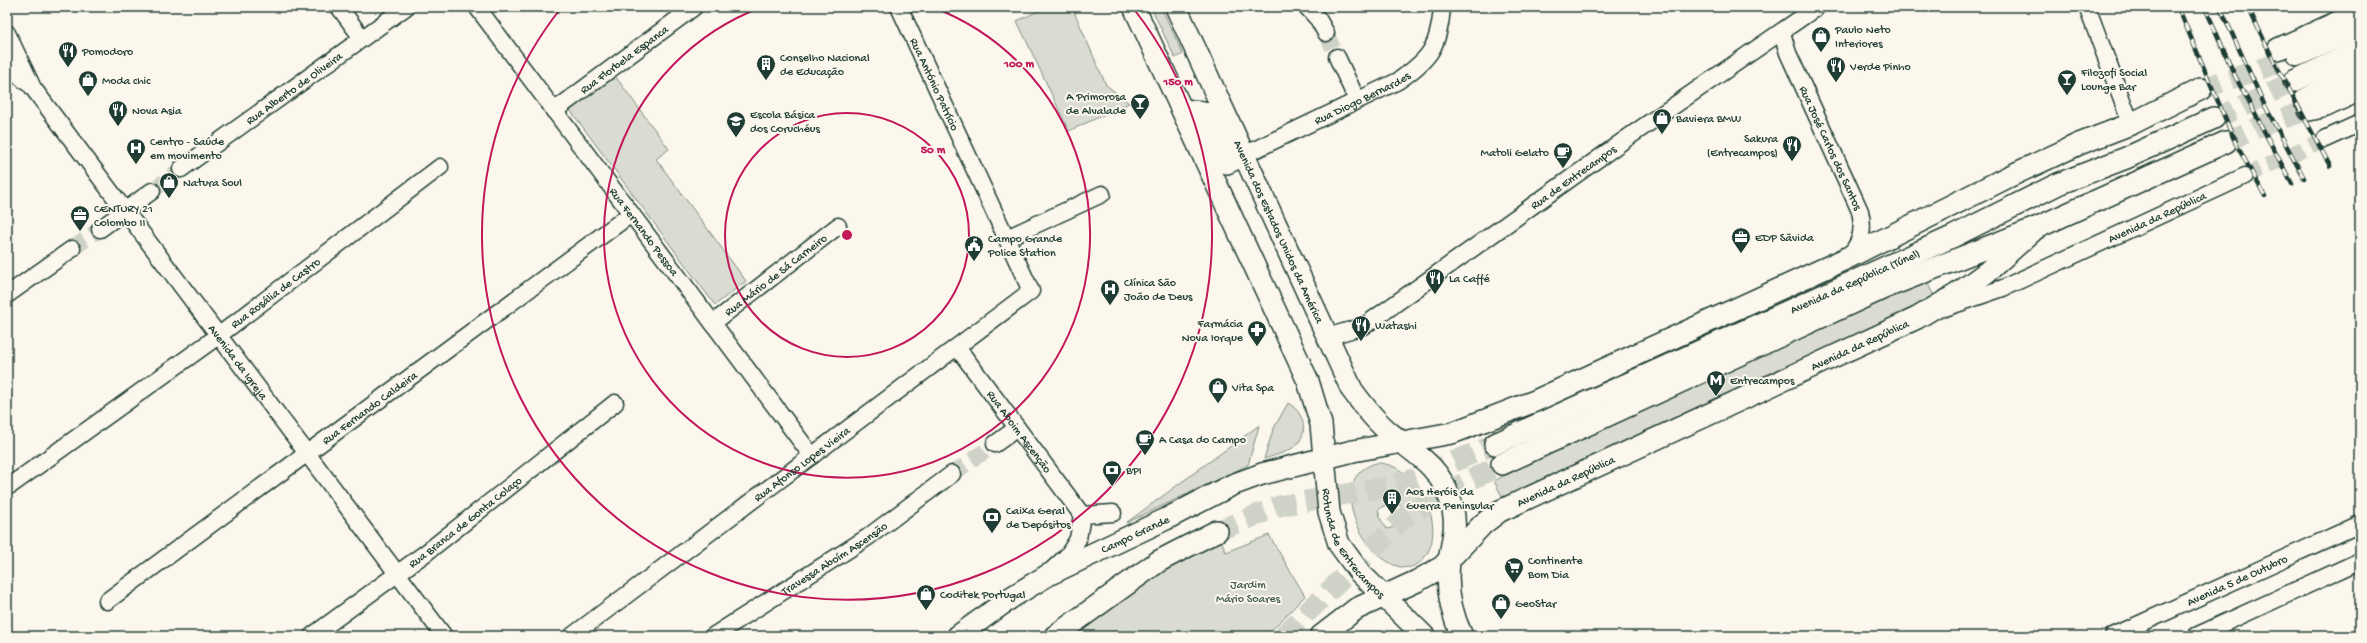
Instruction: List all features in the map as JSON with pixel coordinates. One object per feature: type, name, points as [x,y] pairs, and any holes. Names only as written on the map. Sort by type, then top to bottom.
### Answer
[{"type":"main road","points":[[1134,7],[1308,381],[1319,412],[1324,459],[1464,429],[1535,402],[1843,260],[2008,178],[2079,144],[2131,124],[2201,88]]},
{"type":"main road","name":"Avenida dos Estados Unidos da América","points":[[1176,7],[1345,377],[1361,402],[1379,423],[1401,442]]},
{"type":"main road","points":[[2360,12],[2281,55],[2360,28]]},
{"type":"main road","points":[[2294,81],[2360,50]]},
{"type":"main road","points":[[2360,70],[2306,105],[2326,106],[2360,90]]},
{"type":"main road","points":[[1183,110],[1203,112],[1227,163],[1244,155]]},
{"type":"main road","name":"Avenida da República (Túnel)","points":[[1495,444],[1952,237],[2058,184],[2126,158],[2214,118]]},
{"type":"main road","points":[[2058,184],[2131,124]]},
{"type":"main road","points":[[1917,318],[1957,294],[1987,272],[2036,228],[2226,142]]},
{"type":"main road","name":"Avenida da República (Túnel)","points":[[1502,464],[1884,288],[2036,228]]},
{"type":"main road","name":"Avenida da República","points":[[1449,561],[1474,532],[1500,511],[1917,318]]},
{"type":"main road","points":[[1401,442],[1428,462],[1441,480],[1449,498],[1454,516],[1455,535],[1449,561],[1451,608],[1462,636]]},
{"type":"main road","name":"Campo Grande","points":[[958,636],[1012,597],[1048,574],[1126,539],[1242,481],[1324,459]]},
{"type":"main road","name":"Rotunda de Entrecampos","points":[[1324,459],[1329,512],[1335,535],[1351,561],[1383,596],[1417,581],[1449,561]]},
{"type":"main road","points":[[1055,636],[1159,562],[1217,531]]},
{"type":"main road","points":[[1321,636],[1356,609],[1383,596],[1424,636]]},
{"type":"street","points":[[339,7],[362,38]]},
{"type":"street","name":"Rua Alberto de Oliveira","points":[[181,170],[406,7]]},
{"type":"street","name":"Rua Fernando Pessoa","points":[[477,7],[812,456]]},
{"type":"street","name":"Rua Florbela Espanca","points":[[554,111],[694,7]]},
{"type":"street","name":"Rua António Patrício","points":[[899,7],[1031,291]]},
{"type":"street","points":[[1307,7],[1318,18],[1326,33]]},
{"type":"street","name":"Rua Diogo Bernardes","points":[[1244,155],[1398,81],[1420,66],[1434,50],[1440,30],[1442,7]]},
{"type":"street","name":"Rua de Entrecampos","points":[[1325,333],[1337,334],[1364,326],[1624,140],[1782,33],[1817,7]]},
{"type":"street","points":[[2087,7],[2131,124]]},
{"type":"street","name":"Avenida da Igreja","points":[[7,33],[33,88],[444,636]]},
{"type":"street","name":"Rua José Carlos dos Santos","points":[[1782,33],[1788,53],[1860,211],[1862,226],[1860,242],[1843,260]]},
{"type":"street","points":[[1337,57],[1357,100]]},
{"type":"street","name":"Avenida da Igreja","points":[[7,66],[33,88]]},
{"type":"street","points":[[2325,139],[2360,123]]},
{"type":"street","name":"Rua Rosália de Castro","points":[[11,485],[218,336],[440,167]]},
{"type":"street","name":"Avenida da República","points":[[1917,318],[2002,288],[2245,176]]},
{"type":"street","points":[[100,229],[152,191]]},
{"type":"street","points":[[1007,238],[1102,194]]},
{"type":"street","name":"Rua Fernando Caldeira","points":[[107,601],[631,214]]},
{"type":"street","name":"Rua Mário de Sá Carneiro","points":[[713,323],[838,226]]},
{"type":"street","points":[[7,295],[72,248]]},
{"type":"street","name":"Rua Afonso Lopes Vieira","points":[[572,636],[1031,291]]},
{"type":"street","name":"Rua Aboim Ascenção","points":[[957,347],[1082,515]]},
{"type":"street","name":"Rua Branca de Gonta Colaço","points":[[312,636],[398,574],[615,403]]},
{"type":"street","points":[[995,444],[1017,428]]},
{"type":"street","name":"Travessa Aboím Ascensão","points":[[713,636],[868,537],[952,474]]},
{"type":"street","points":[[1048,574],[1068,555],[1078,539],[1082,515],[1113,513]]},
{"type":"street","name":"Avenida 5 de Outubro","points":[[2113,636],[2132,632],[2360,524]]},
{"type":"street","points":[[2196,636],[2360,561]]},
{"type":"green space","points":[[1047,7],[1072,7],[1106,85],[1129,103],[1069,131],[1017,21]]},
{"type":"green space","points":[[1151,7],[1161,7],[1183,54],[1175,58]]},
{"type":"green space","points":[[615,76],[669,149],[656,159],[746,281],[715,305],[570,110]]},
{"type":"green space","points":[[1927,282],[1935,298],[1503,498],[1494,481],[1545,455],[1863,308]]},
{"type":"green space","points":[[1288,403],[1294,407],[1302,419],[1303,432],[1301,439],[1288,451],[1264,459],[1273,430]]},
{"type":"green space","points":[[1258,426],[1248,465],[1126,523]]},
{"type":"green space","points":[[1376,463],[1390,465],[1403,472],[1414,482],[1423,495],[1429,509],[1432,524],[1432,539],[1428,552],[1414,566],[1397,566],[1379,555],[1364,538],[1354,516],[1351,494],[1357,475]],"holes":[[[1397,501],[1403,510],[1406,520],[1397,526],[1387,529],[1381,520],[1378,510],[1387,504]]]},
{"type":"green space","name":"Jardim Mário Soares","points":[[1269,535],[1305,596],[1266,636],[1071,636],[1171,565],[1221,540],[1226,552]]},
{"type":"tunnel","points":[[1326,33],[1337,57]]},
{"type":"tunnel","points":[[2201,89],[2284,61]]},
{"type":"tunnel","points":[[2214,118],[2240,108],[2294,81]]},
{"type":"tunnel","points":[[2226,142],[2266,124],[2309,110]]},
{"type":"tunnel","points":[[2245,176],[2325,139]]},
{"type":"tunnel","points":[[152,191],[181,169]]},
{"type":"tunnel","points":[[72,249],[100,229]]},
{"type":"tunnel","points":[[952,474],[995,444]]},
{"type":"tunnel","points":[[1217,531],[1279,506],[1386,487],[1409,481],[1495,444]]},
{"type":"tunnel","points":[[1283,636],[1404,518],[1441,495],[1502,464]]},
{"type":"railway","points":[[2178,7],[2236,144],[2265,196]]},
{"type":"railway","points":[[2205,7],[2235,76],[2292,184]]},
{"type":"railway","points":[[2220,7],[2264,104],[2304,178]]},
{"type":"railway","points":[[2248,7],[2273,59],[2330,166]]},
{"type":"place","name":"Paulo Neto Interiores","points":[[1821,53]]},
{"type":"place","name":"Pomodoro","points":[[68,68]]},
{"type":"place","name":"Conselho Nacional de Educação","points":[[766,81]]},
{"type":"place","name":"Verde Pinho","points":[[1836,83]]},
{"type":"place","name":"Filozofi Social Lounge Bar","points":[[2067,96]]},
{"type":"place","name":"Moda chic","points":[[88,97]]},
{"type":"place","name":"A Primorosa de Alvalade","points":[[1140,120]]},
{"type":"place","name":"Nova Asia","points":[[118,127]]},
{"type":"place","name":"Baviera BMW","points":[[1662,135]]},
{"type":"place","name":"Escola Básica dos Coruchéus","points":[[736,138]]},
{"type":"place","name":"Sakura (Entrecampos)","points":[[1792,162]]},
{"type":"place","name":"Centro - Saúde em movimento","points":[[136,165]]},
{"type":"place","name":"Matoli Gelato","points":[[1563,169]]},
{"type":"place","name":"Natura Soul","points":[[169,199]]},
{"type":"place","name":"CENTURY 21 Colombo II","points":[[80,232]]},
{"type":"place","name":"EDP Sãvida","points":[[1741,254]]},
{"type":"place","name":"Campo Grande Police Station","points":[[974,262]]},
{"type":"place","name":"La Caffé","points":[[1435,295]]},
{"type":"place","name":"Clínica São João de Deus","points":[[1110,306]]},
{"type":"place","name":"Watashi","points":[[1361,342]]},
{"type":"place","name":"Farmácia Nova Iorque","points":[[1257,347]]},
{"type":"place","name":"Entrecampos","points":[[1716,397]]},
{"type":"place","name":"Vita Spa","points":[[1218,404]]},
{"type":"place","name":"A Casa do Campo","points":[[1145,456]]},
{"type":"place","name":"BPI","points":[[1112,487]]},
{"type":"place","name":"Aos Heróis da Guerra Peninsular","points":[[1392,515]]},
{"type":"place","name":"Caixa Geral de Depósitos","points":[[992,534]]},
{"type":"place","name":"Continente Bom Dia","points":[[1514,584]]},
{"type":"place","name":"Coditek Portugal","points":[[926,611]]},
{"type":"place","name":"GeoStar","points":[[1501,620]]}]
